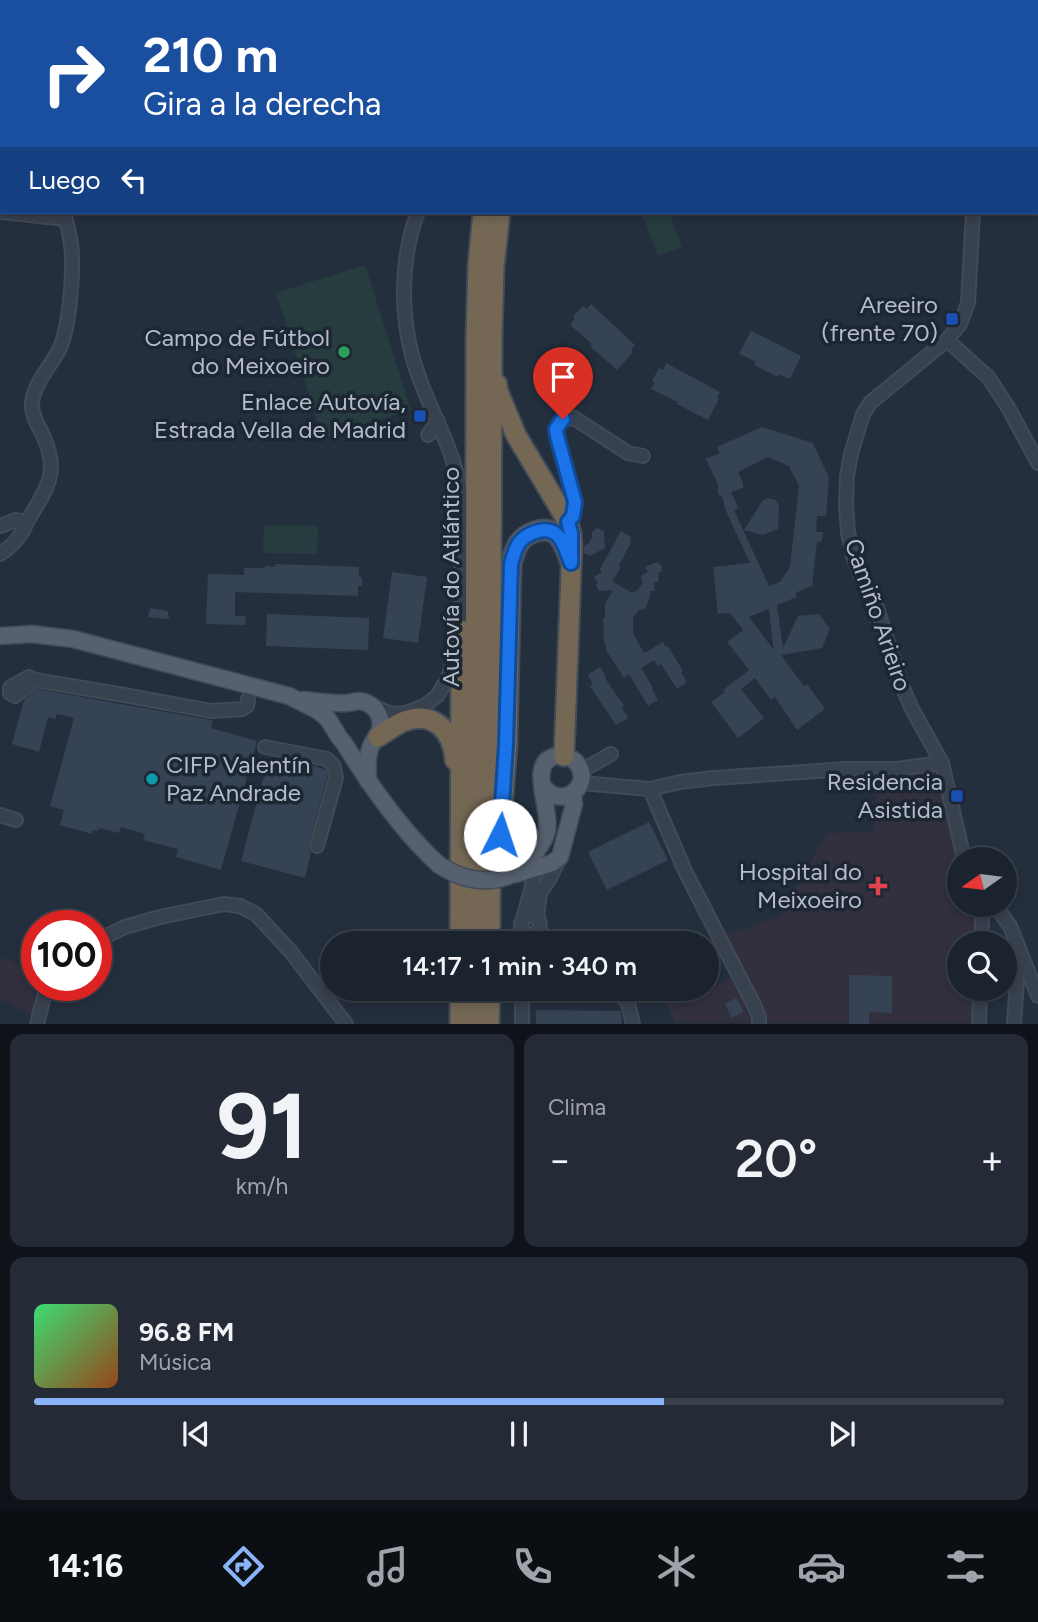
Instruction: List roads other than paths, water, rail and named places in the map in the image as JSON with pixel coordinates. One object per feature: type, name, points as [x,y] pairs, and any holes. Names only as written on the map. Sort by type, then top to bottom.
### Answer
[{"type":"highway","name":"Autovía do Atlántico","points":[[475,931],[476,339],[483,214]]},
{"type":"highway","name":"Autovía do Atlántico","points":[[490,931],[492,338],[494,267],[500,214]]},
{"type":"highway","points":[[492,338],[497,389],[516,435],[568,522],[571,533],[564,756]]},
{"type":"highway","points":[[500,931],[500,835],[506,745],[511,564],[517,545],[526,536],[546,530],[555,533],[564,545],[571,563]]},
{"type":"highway","points":[[460,931],[461,630]]},
{"type":"highway","points":[[375,739],[403,722],[414,719],[438,723],[445,730],[454,749],[461,797]]},
{"type":"highway","points":[[460,1001],[460,1024]]},
{"type":"highway","points":[[475,1001],[475,1024]]},
{"type":"highway","points":[[489,1024],[490,1001]]},
{"type":"highway","points":[[500,1001],[500,1024]]},
{"type":"main road","points":[[0,636],[32,634],[73,639],[299,700],[348,703],[361,701],[373,706],[381,724],[369,752],[368,781]]},
{"type":"main road","points":[[299,700],[328,719],[383,802],[427,854],[439,865],[466,878],[484,881],[502,879],[511,875],[535,869],[552,863],[560,857],[578,782],[575,761],[558,756],[546,761],[541,773],[548,815],[553,827],[552,841],[535,869]]},
{"type":"main road","points":[[348,703],[335,717],[340,737],[359,748],[375,739]]},
{"type":"main road","points":[[542,785],[551,794],[568,796],[578,782]]},
{"type":"main road","points":[[511,875],[531,858],[546,835],[548,815]]},
{"type":"street","points":[[0,554],[13,545],[23,532],[51,476],[51,455],[35,419],[32,402],[39,381],[60,348],[65,331],[72,259],[71,239],[64,215],[43,214]]},
{"type":"street","points":[[373,706],[392,714],[406,713],[424,706],[438,696],[448,678],[461,630],[462,500],[459,480],[453,456],[420,380],[406,322],[406,264],[417,214]]},
{"type":"street","name":"Camiño Arieiro","points":[[961,847],[942,763],[912,709],[877,608],[866,590],[853,556],[846,505],[851,454],[863,414],[872,402],[947,340],[960,324],[968,303],[973,214]]},
{"type":"street","points":[[947,340],[989,378],[1038,463]]},
{"type":"street","points":[[568,522],[573,516],[575,502],[557,436],[556,429],[563,419],[574,418],[628,453],[643,456]]},
{"type":"street","points":[[428,435],[438,421]]},
{"type":"street","points":[[0,526],[16,520],[26,522]]},
{"type":"street","points":[[16,689],[35,680],[211,711],[242,709],[247,706],[248,699]]},
{"type":"street","points":[[265,747],[327,759],[334,766],[336,778],[317,846]]},
{"type":"street","points":[[578,782],[611,754]]},
{"type":"street","points":[[578,782],[650,789],[714,778],[847,769],[896,769],[942,763]]},
{"type":"street","points":[[650,789],[755,1021],[771,1024]]},
{"type":"street","points":[[0,815],[16,820]]},
{"type":"street","points":[[535,869],[521,923],[521,928],[531,931],[540,893],[560,857]]},
{"type":"street","points":[[112,933],[160,917],[209,906],[240,906],[256,914],[291,952],[346,1024]]},
{"type":"street","points":[[1004,917],[1019,946],[1032,961],[1038,996]]},
{"type":"street","points":[[1014,1024],[1019,946]]},
{"type":"street","points":[[37,1024],[44,1001]]},
{"type":"street","points":[[522,1001],[522,1024]]},
{"type":"street","points":[[626,1001],[633,1024]]},
{"type":"street","points":[[979,1024],[980,1001]]},
{"type":"place","name":"Areeiro (frente 70)","points":[[952,319]]},
{"type":"place","name":"Campo de Fútbol do Meixoeiro","points":[[344,352]]},
{"type":"place","name":"Enlace Autovía, Estrada Vella de Madrid","points":[[420,416]]},
{"type":"place","name":"CIFP Valentín Paz Andrade","points":[[152,779]]},
{"type":"place","name":"Residencia Asistida","points":[[957,796]]},
{"type":"place","name":"Hospital do Meixoeiro","points":[[878,886]]}]
